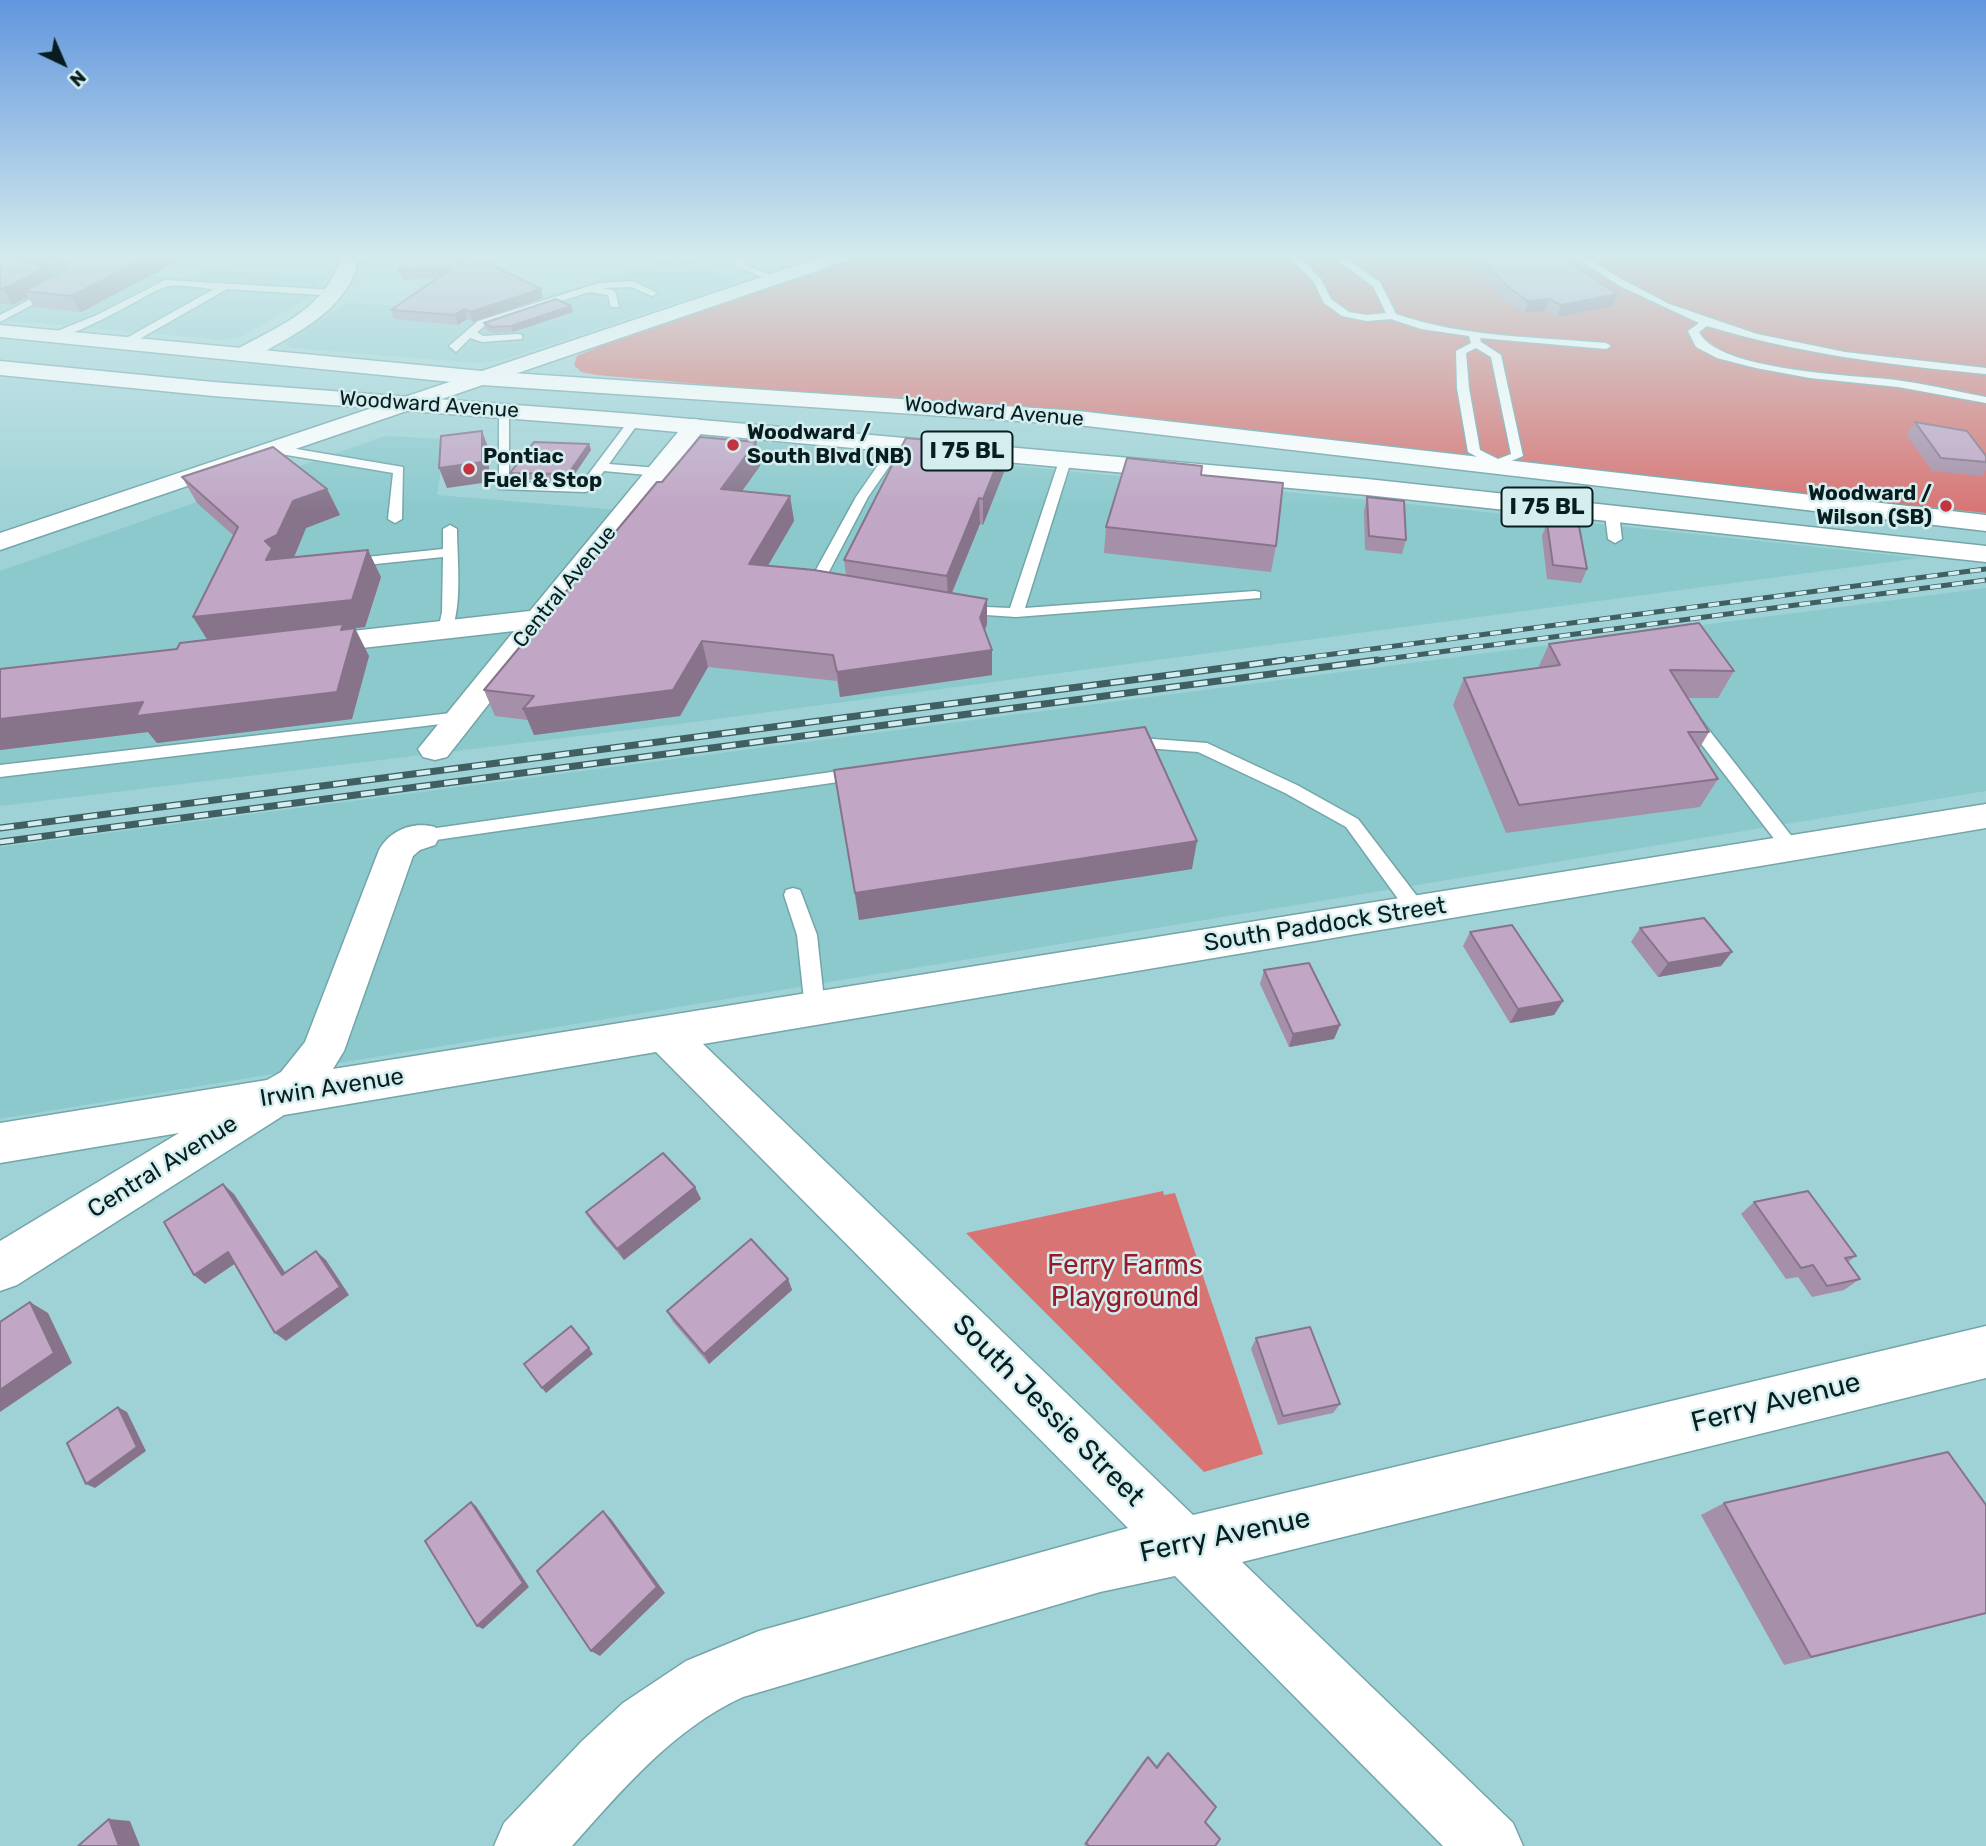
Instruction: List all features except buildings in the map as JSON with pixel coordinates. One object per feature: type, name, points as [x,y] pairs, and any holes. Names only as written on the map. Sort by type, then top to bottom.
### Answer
[{"type":"street","name":"Woodward Avenue","points":[[84,339],[482,378],[1007,411],[1986,523]]},
{"type":"street","points":[[0,343],[131,355],[243,355],[268,339]]},
{"type":"street","points":[[0,542],[596,339]]},
{"type":"street","name":"Woodward Avenue","points":[[0,368],[187,386],[695,426],[1367,487],[1614,526],[1986,554]]},
{"type":"street","points":[[1107,464],[1137,457],[1154,445],[1153,434],[1138,425]]},
{"type":"street","name":"Central Avenue","points":[[435,749],[695,426]]},
{"type":"street","points":[[278,649],[540,619]]},
{"type":"street","name":"South Paddock Street","points":[[665,1034],[1986,816]]},
{"type":"street","name":"Central Avenue","points":[[0,1268],[276,1097],[307,1073],[323,1051],[397,850],[407,841],[422,836]]},
{"type":"street","name":"Irwin Avenue","points":[[0,1143],[665,1034]]},
{"type":"street","name":"South Jessie Street","points":[[665,1034],[1490,1846]]},
{"type":"street","name":"Ferry Avenue","points":[[527,1846],[624,1745],[657,1715],[692,1691],[726,1673],[759,1661],[1100,1563],[1272,1527],[1986,1352]]},
{"type":"lane","points":[[125,343],[132,339]]},
{"type":"lane","points":[[456,349],[454,346],[462,339]]},
{"type":"lane","points":[[1475,339],[1461,351],[1468,419],[1474,452],[1496,465],[1517,456],[1496,355],[1475,339]]},
{"type":"lane","points":[[1478,339],[1606,346]]},
{"type":"lane","points":[[1697,339],[1700,345],[1721,356],[1810,375],[1898,384],[1986,400]]},
{"type":"lane","points":[[1764,339],[1803,350],[1986,370]]},
{"type":"lane","points":[[503,410],[503,486],[585,488],[634,421]]},
{"type":"lane","points":[[839,592],[813,587],[862,497],[898,445]]},
{"type":"lane","points":[[273,449],[399,470],[395,519]]},
{"type":"lane","points":[[1016,613],[1065,461]]},
{"type":"lane","points":[[600,467],[658,472]]},
{"type":"lane","points":[[445,629],[449,612],[450,529]]},
{"type":"lane","points":[[329,565],[450,552]]},
{"type":"lane","points":[[946,609],[1016,613],[1255,595]]},
{"type":"lane","points":[[0,771],[460,717]]},
{"type":"lane","points":[[1692,720],[1791,848]]},
{"type":"lane","points":[[1102,743],[1202,747],[1291,789],[1352,823],[1416,909]]},
{"type":"lane","points":[[422,836],[878,772]]},
{"type":"lane","points":[[793,894],[807,935],[815,1009]]},
{"type":"shaded area","points":[[291,339],[566,339],[503,360],[482,363],[290,348],[285,343]]},
{"type":"shaded area","points":[[385,436],[446,439],[437,495],[642,512],[720,439],[733,439],[1381,501],[1920,558],[679,724],[0,806],[0,571]]},
{"type":"shaded area","points":[[1986,588],[1986,791],[0,1119],[0,847]]},
{"type":"green space","points":[[621,339],[1986,339],[1986,513],[581,372],[574,365],[577,356]]},
{"type":"green space","name":"Ferry Farms Playground","points":[[1163,1191],[1164,1195],[1175,1193],[1263,1454],[1204,1472],[966,1233]]},
{"type":"railway","points":[[1272,662],[1986,569]]},
{"type":"railway","points":[[1363,662],[1986,580]]},
{"type":"railway","points":[[0,828],[1285,660]]},
{"type":"railway","points":[[0,842],[1377,660]]},
{"type":"place","name":"Woodward / South Blvd (NB)","points":[[733,445]]},
{"type":"place","name":"Pontiac Fuel & Stop","points":[[469,469]]},
{"type":"place","name":"Woodward / Wilson (SB)","points":[[1946,506]]}]
